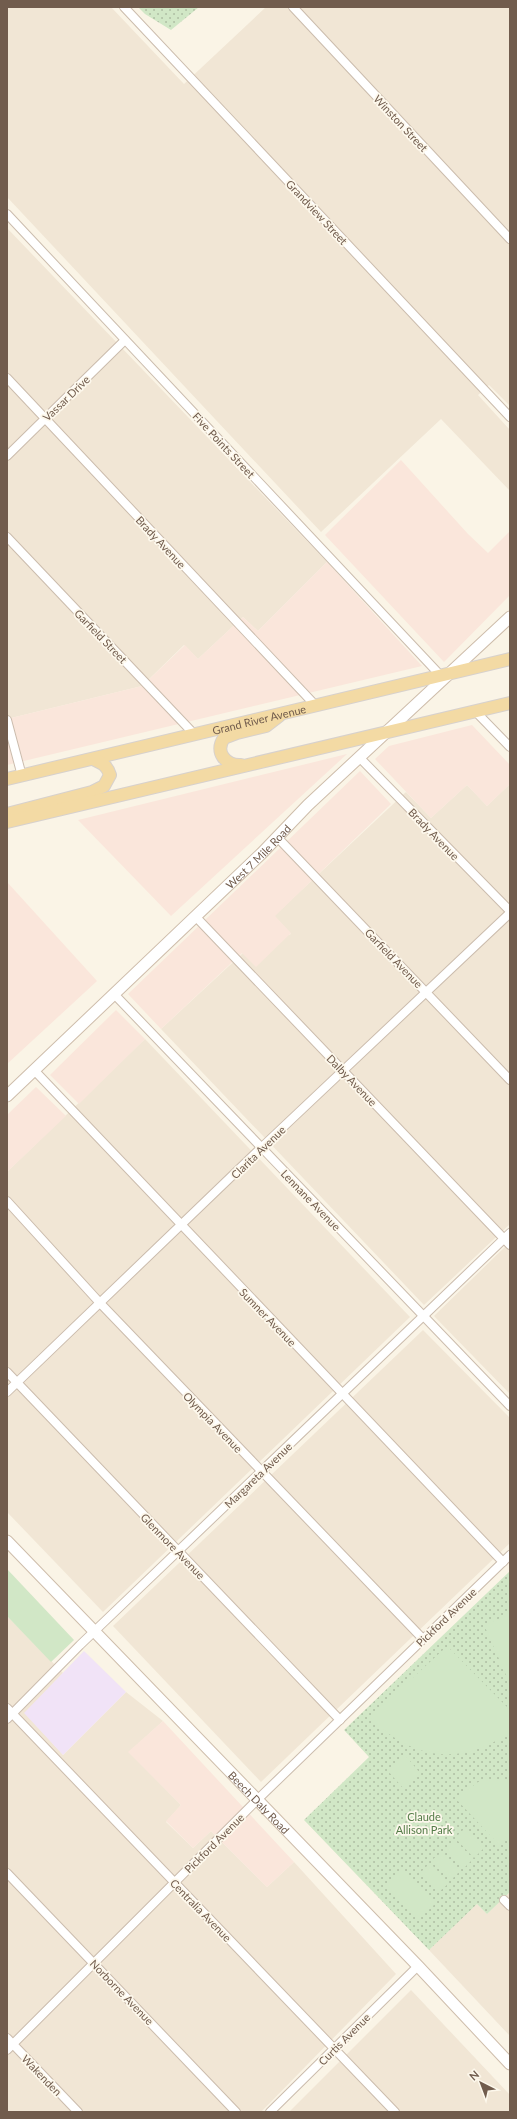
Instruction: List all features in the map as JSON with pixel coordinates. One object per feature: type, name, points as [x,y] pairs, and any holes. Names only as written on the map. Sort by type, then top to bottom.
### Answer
[{"type":"main road","name":"West 7 Mile Road","points":[[7,1096],[359,757],[510,617]]},
{"type":"main road","name":"Grand River Avenue","points":[[7,779],[510,659]]},
{"type":"main road","points":[[7,822],[510,703]]},
{"type":"main road","points":[[248,765],[235,766],[226,762],[221,749],[222,741],[226,736],[266,726],[281,714]]},
{"type":"main road","points":[[7,814],[92,792],[104,786],[110,775],[108,768],[103,763],[93,759]]},
{"type":"main road","name":"Beech Daly Road","points":[[7,1541],[418,1966],[510,2064]]},
{"type":"street","name":"Grandview Street","points":[[124,7],[510,417]]},
{"type":"street","name":"Winston Street","points":[[293,7],[510,239]]},
{"type":"street","name":"Five Points Street","points":[[7,214],[447,674]]},
{"type":"street","name":"Vassar Drive","points":[[7,456],[126,340]]},
{"type":"street","name":"Brady Avenue","points":[[7,378],[316,706]]},
{"type":"street","name":"Garfield Street","points":[[7,537],[194,734]]},
{"type":"street","points":[[475,711],[510,747]]},
{"type":"street","points":[[7,720],[22,776]]},
{"type":"street","name":"Brady Avenue","points":[[359,757],[510,912]]},
{"type":"street","name":"Garfield Avenue","points":[[277,837],[510,1080]]},
{"type":"street","name":"Clarita Avenue","points":[[7,1392],[510,912]]},
{"type":"street","name":"Dalby Avenue","points":[[195,916],[343,1071],[508,1239]]},
{"type":"street","name":"Lennane Avenue","points":[[114,994],[510,1406]]},
{"type":"street","name":"Sumner Avenue","points":[[34,1070],[181,1226],[503,1562]]},
{"type":"street","name":"Olympia Avenue","points":[[7,1200],[100,1303],[423,1640]]},
{"type":"street","name":"Margareta Avenue","points":[[9,1713],[342,1394],[508,1239]]},
{"type":"street","name":"Glenmore Avenue","points":[[7,1372],[340,1720]]},
{"type":"street","name":"Pickford Avenue","points":[[9,2044],[94,1963],[256,1800],[510,1555]]},
{"type":"street","name":"Centralia Avenue","points":[[9,1713],[395,2112]]},
{"type":"street","name":"Norborne Avenue","points":[[7,1873],[236,2112]]},
{"type":"street","name":"Curtis Avenue","points":[[270,2112],[418,1966]]},
{"type":"street","name":"Wakenden","points":[[9,2044],[78,2112]]},
{"type":"shaded area","points":[[7,7],[111,7],[184,84],[266,7],[510,7],[510,406],[489,385],[478,395],[510,430],[510,491],[441,419],[321,532],[7,197]]},
{"type":"shaded area","points":[[7,228],[327,562],[258,631],[243,617],[198,659],[184,645],[142,686],[7,719]]},
{"type":"shaded area","points":[[401,460],[468,534],[488,553],[510,531],[510,595],[444,662],[325,535]]},
{"type":"shaded area","points":[[327,562],[422,666],[7,765],[7,719],[142,686],[185,645],[198,659],[243,617],[258,631]]},
{"type":"shaded area","points":[[472,725],[510,765],[510,784],[487,806],[467,785],[431,818],[375,759],[389,746]]},
{"type":"shaded area","points":[[347,754],[171,916],[78,820]]},
{"type":"shaded area","points":[[360,771],[391,804],[275,916],[291,933],[256,967],[242,953],[161,1029],[128,994]]},
{"type":"shaded area","points":[[510,784],[510,1224],[424,1305],[161,1029],[243,953],[291,934],[274,916],[406,792],[431,818],[467,785],[487,806]]},
{"type":"shaded area","points":[[7,882],[97,981],[7,1064]]},
{"type":"shaded area","points":[[116,1010],[145,1039],[79,1104],[50,1075]]},
{"type":"shaded area","points":[[145,1039],[410,1317],[103,1612],[7,1512],[7,1172]]},
{"type":"shaded area","points":[[36,1087],[66,1116],[7,1172],[7,1115]]},
{"type":"shaded area","points":[[510,1242],[510,1394],[434,1316]]},
{"type":"shaded area","points":[[423,1330],[510,1418],[510,1543],[261,1782],[113,1626]]},
{"type":"shaded area","points":[[7,1616],[63,1673],[25,1713],[63,1755],[126,1692],[163,1721],[129,1752],[181,1805],[166,1822],[193,1848],[211,1831],[267,1887],[294,1862],[396,1974],[261,2112],[7,2112]]},
{"type":"shaded area","points":[[84,1651],[126,1692],[63,1755],[24,1713]]},
{"type":"shaded area","points":[[163,1721],[294,1862],[267,1887],[211,1831],[193,1848],[166,1821],[181,1805],[128,1752]]},
{"type":"shaded area","points":[[510,1892],[510,2036],[429,1950],[477,1904],[487,1914]]},
{"type":"shaded area","points":[[411,1990],[510,2095],[510,2112],[289,2112]]},
{"type":"green space","points":[[138,7],[199,7],[171,30],[145,14]]},
{"type":"green space","points":[[7,1569],[74,1640],[51,1662],[7,1616]]},
{"type":"green space","name":"Claude Allison Park","points":[[510,1571],[510,1892],[487,1914],[477,1904],[429,1950],[304,1820],[369,1757],[344,1730]]},
{"type":"green space","points":[[510,1614],[510,1684],[484,1625]]},
{"type":"green space","points":[[444,1649],[450,1649],[510,1710],[510,1732],[492,1743],[473,1750],[455,1754],[437,1754],[419,1750],[402,1742],[370,1717]]},
{"type":"green space","points":[[405,1755],[420,1773],[403,1788],[387,1770]]},
{"type":"green space","points":[[490,1779],[510,1780],[510,1836],[500,1846],[456,1799],[478,1782]]},
{"type":"green space","points":[[464,1829],[483,1849],[474,1858],[455,1838]]},
{"type":"green space","points":[[453,1841],[472,1860],[463,1869],[444,1850]]},
{"type":"green space","points":[[442,1852],[460,1871],[451,1880],[432,1860]]},
{"type":"green space","points":[[430,1863],[449,1883],[440,1891],[421,1872]]},
{"type":"green space","points":[[404,1870],[436,1903],[419,1919],[387,1886]]}]
